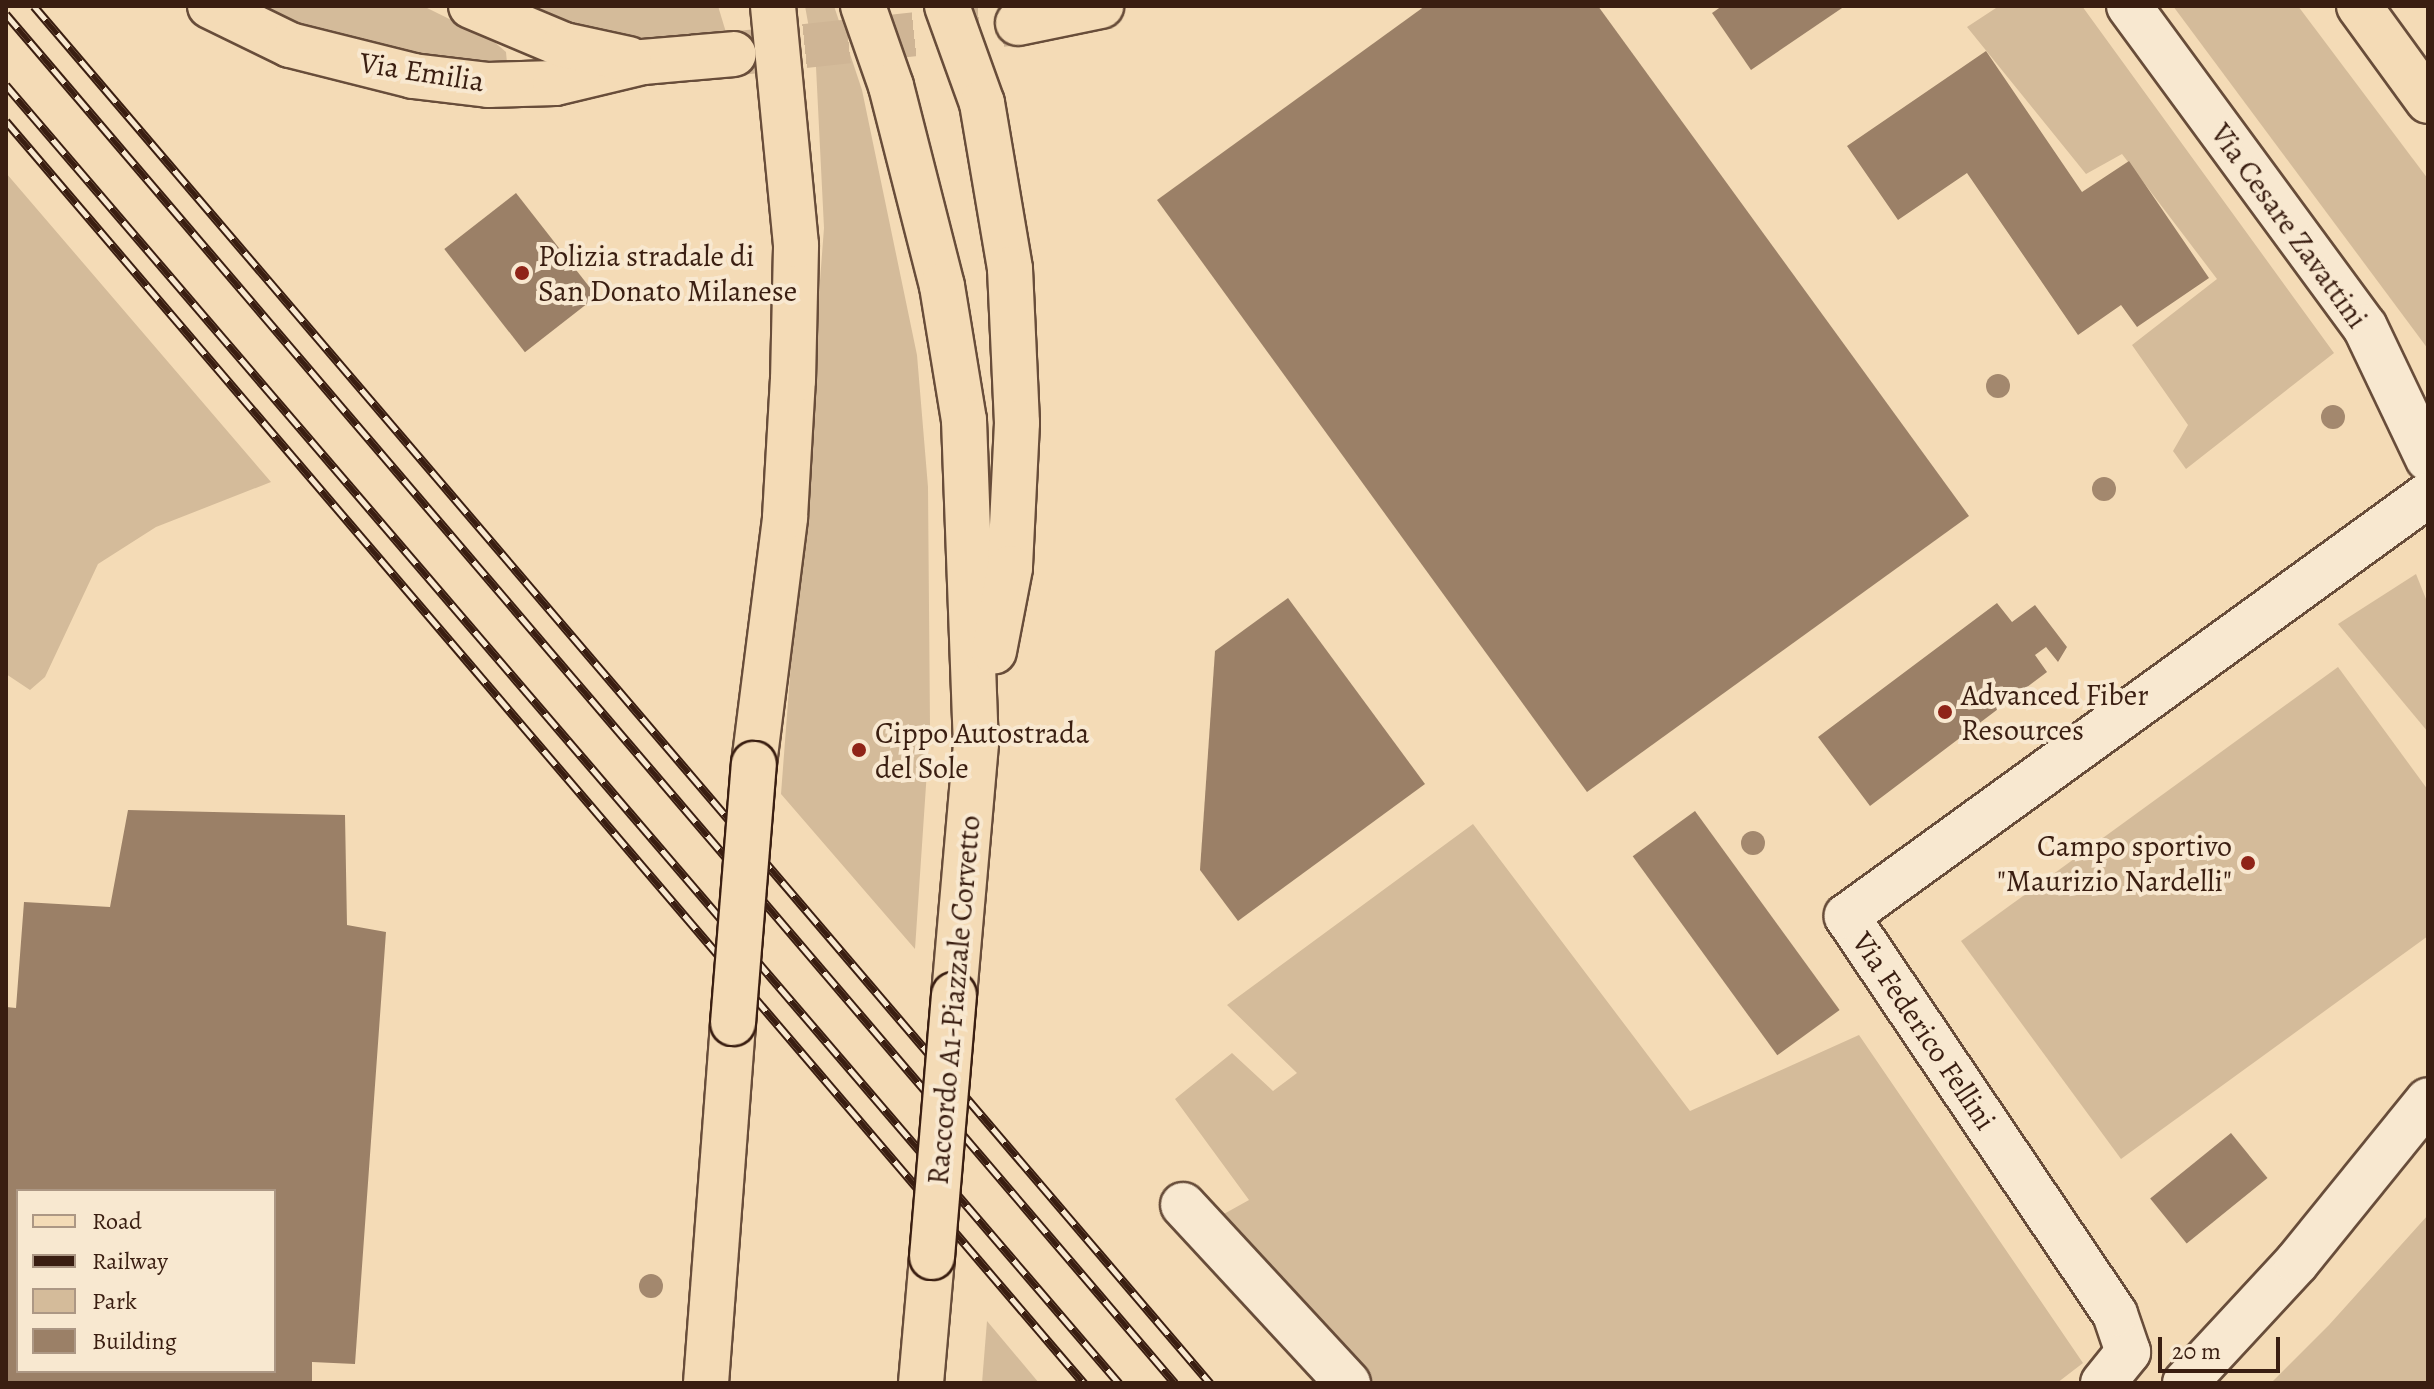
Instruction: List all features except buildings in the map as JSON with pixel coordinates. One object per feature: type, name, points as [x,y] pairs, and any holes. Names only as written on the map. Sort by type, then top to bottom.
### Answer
[{"type":"main road","name":"Via Emilia","points":[[210,6],[290,45],[413,76],[555,83],[643,62],[734,54]]},
{"type":"main road","name":"Via Emilia","points":[[471,6],[564,45],[643,62]]},
{"type":"main road","points":[[706,1383],[754,764],[785,517],[795,290],[789,116],[773,6]]},
{"type":"main road","name":"Raccordo A1-Piazzale Corvetto","points":[[863,6],[891,86],[942,286],[964,420],[976,744],[921,1383]]},
{"type":"main road","points":[[947,6],[982,103],[1000,184],[1017,423],[1010,568],[976,744]]},
{"type":"main road","points":[[1018,23],[1101,6]]},
{"type":"main road","points":[[2359,6],[2428,101]]},
{"type":"street","name":"Via Cesare Zavattini","points":[[2129,6],[2365,327],[2428,459]]},
{"type":"street","name":"Via Federico Fellini","points":[[2124,1375],[2115,1314],[1847,916],[2428,495]]},
{"type":"street","points":[[2193,1376],[2428,1100]]},
{"type":"street","points":[[1183,1205],[1348,1383]]},
{"type":"green space","points":[[252,6],[423,6],[492,40],[506,52],[507,63],[488,68],[373,52]]},
{"type":"green space","points":[[523,6],[718,6],[728,39],[633,41]]},
{"type":"green space","points":[[805,6],[834,6],[862,90],[917,355],[928,487],[930,726],[915,949],[781,794],[824,228],[816,67]]},
{"type":"green space","points":[[1999,6],[2082,6],[2334,353],[2186,469],[2173,451],[2188,425],[2132,345],[2217,279],[2122,154],[2086,174],[1967,27]]},
{"type":"green space","points":[[2173,6],[2298,6],[2428,179],[2428,349]]},
{"type":"green space","points":[[6,173],[271,482],[156,527],[98,564],[45,677],[30,690],[6,674]]},
{"type":"green space","points":[[2416,574],[2428,604],[2428,732],[2338,624]]},
{"type":"green space","name":"Campo sportivo \"Maurizio Nardelli\"","points":[[2338,667],[2428,790],[2428,936],[2121,1159],[1961,941]]},
{"type":"green space","points":[[1473,824],[1690,1111],[1859,1035],[2083,1363],[2057,1383],[1374,1383],[1222,1215],[1249,1200],[1175,1099],[1232,1053],[1273,1091],[1297,1073],[1227,1005]]},
{"type":"green space","points":[[2428,1215],[2428,1383],[2271,1383],[2329,1325]]},
{"type":"green space","points":[[987,1321],[1039,1383],[982,1383]]},
{"type":"tunnel","points":[[739,53],[1018,23]]},
{"type":"railway","points":[[34,6],[1210,1383]]},
{"type":"railway","points":[[6,14],[1175,1383]]},
{"type":"railway","points":[[6,85],[1119,1383]]},
{"type":"railway","points":[[6,121],[1084,1383]]},
{"type":"place","name":"Polizia stradale di San Donato Milanese","points":[[522,273]]},
{"type":"place","name":"Advanced Fiber Resources","points":[[1945,712]]},
{"type":"place","name":"Cippo Autostrada del Sole","points":[[859,750]]},
{"type":"place","name":"Campo sportivo \"Maurizio Nardelli\"","points":[[2248,863]]}]
